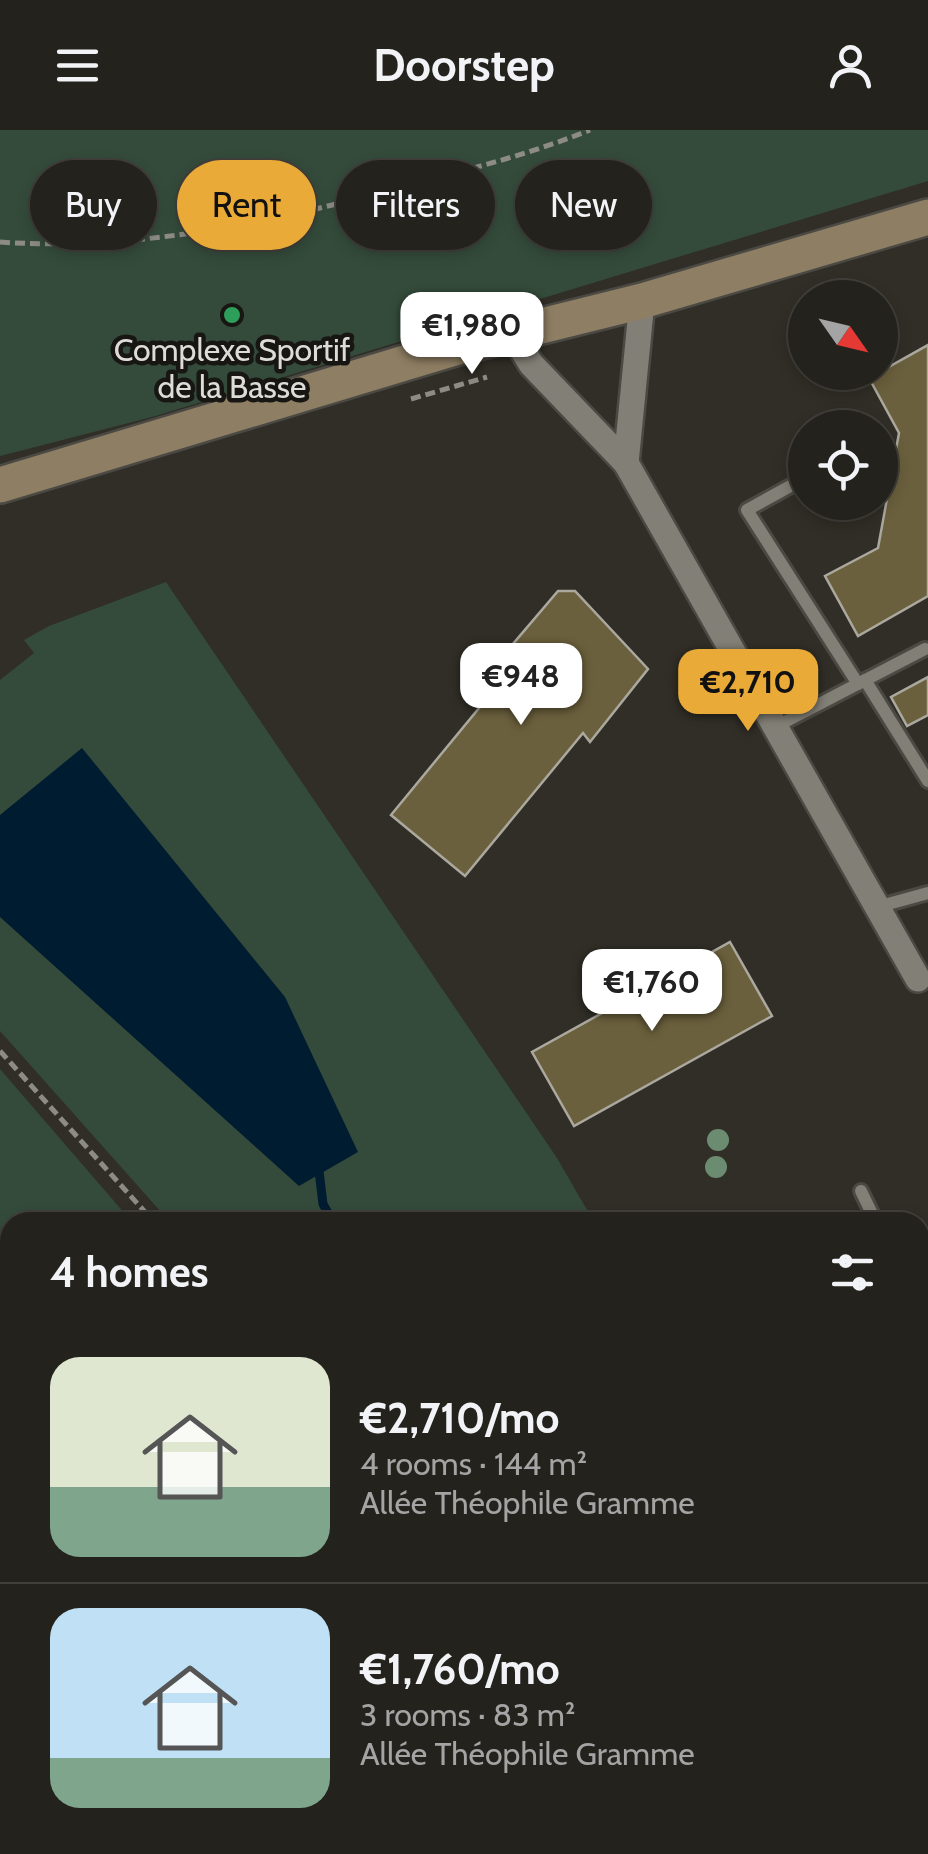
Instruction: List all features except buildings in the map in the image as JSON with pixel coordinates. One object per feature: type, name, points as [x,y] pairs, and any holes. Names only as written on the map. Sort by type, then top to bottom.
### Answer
[{"type":"main road","points":[[0,485],[512,333],[642,301],[928,217]]},
{"type":"street","points":[[626,462],[642,301]]},
{"type":"street","points":[[512,333],[531,364],[626,462],[920,984]]},
{"type":"lane","points":[[788,487],[747,510],[928,782]]},
{"type":"lane","points":[[775,727],[925,649]]},
{"type":"lane","points":[[876,906],[928,893]]},
{"type":"lane","points":[[861,1191],[871,1212]]},
{"type":"path","points":[[0,242],[122,241],[285,219],[541,150],[590,130]]},
{"type":"path","points":[[0,1051],[145,1212]]},
{"type":"green space","name":"Complexe Sportif de la Basse","points":[[0,130],[928,130],[928,181],[152,417],[0,456]]},
{"type":"green space","points":[[166,582],[557,1158],[588,1212],[161,1212],[0,1031],[0,680],[34,653],[24,640],[49,626]]},
{"type":"green space","points":[[0,1069],[123,1212],[0,1212]]},
{"type":"water","points":[[82,748],[285,997],[358,1152],[299,1186],[0,917],[0,815]]},
{"type":"waterway","points":[[318,1163],[327,1212]]},
{"type":"place","name":"Complexe Sportif de la Basse","points":[[232,315]]}]
